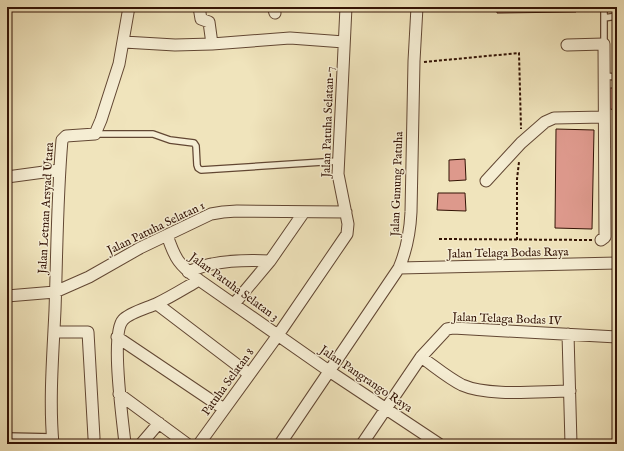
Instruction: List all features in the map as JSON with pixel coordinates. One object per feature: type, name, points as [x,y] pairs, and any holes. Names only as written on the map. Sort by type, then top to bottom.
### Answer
[{"type":"street","points":[[95,134],[114,82],[124,42],[129,7]]},
{"type":"street","points":[[198,7],[202,19],[209,22],[212,44]]},
{"type":"street","name":"Jalan Patuha Selatan-7","points":[[278,335],[346,236],[348,228],[338,174],[346,7]]},
{"type":"street","name":"Jalan Gunung Patuha","points":[[280,444],[399,268],[406,250],[410,233],[414,61],[417,7]]},
{"type":"street","points":[[124,42],[175,45],[212,44],[290,38],[344,42]]},
{"type":"street","points":[[567,45],[604,44],[605,237],[601,240]]},
{"type":"street","points":[[486,181],[521,143],[545,122],[554,118],[604,117]]},
{"type":"street","name":"Jalan Letnan Arsyad Utara","points":[[53,440],[52,397],[55,292],[59,170],[62,140],[63,137],[66,136],[95,134]]},
{"type":"street","points":[[7,177],[59,170]]},
{"type":"street","name":"Jalan Patuha Selatan 1","points":[[7,296],[55,292],[89,277],[121,258],[211,214],[224,212],[346,212]]},
{"type":"street","points":[[234,304],[270,261],[304,212]]},
{"type":"street","name":"Jalan Patuha Selatan 3","points":[[167,236],[176,259],[188,272],[278,335]]},
{"type":"street","points":[[188,272],[211,264],[223,262],[242,260],[270,261]]},
{"type":"street","name":"Jalan Telaga Bodas Raya","points":[[399,268],[617,263]]},
{"type":"street","points":[[125,444],[120,394],[117,337],[119,325],[124,319],[157,304],[199,280]]},
{"type":"street","points":[[157,304],[249,374]]},
{"type":"street","name":"Jalan Telaga Bodas IV","points":[[362,444],[421,357],[448,329],[453,328],[617,337]]},
{"type":"street","points":[[54,332],[88,332],[94,438]]},
{"type":"street","points":[[568,334],[571,444]]},
{"type":"street","name":"Jalan Pangrango Raya","points":[[278,335],[436,443]]},
{"type":"street","name":"Patuha Selatan 8","points":[[199,444],[278,335]]},
{"type":"street","points":[[117,337],[224,410]]},
{"type":"street","points":[[421,357],[462,384],[475,389],[501,392],[570,391]]},
{"type":"street","points":[[120,394],[187,444]]},
{"type":"street","points":[[141,444],[159,423]]},
{"type":"lane","points":[[604,7],[604,44]]},
{"type":"lane","points":[[604,18],[617,16]]},
{"type":"lane","points":[[604,76],[617,76]]},
{"type":"lane","points":[[95,134],[153,134],[170,140],[194,143],[196,146],[197,165],[201,170],[338,161]]},
{"type":"lane","points":[[7,436],[53,440]]},
{"type":"path","points":[[414,61],[427,62],[519,53]]},
{"type":"path","points":[[438,239],[601,240]]},
{"type":"building","points":[[465,7],[490,7],[490,9],[465,9]]},
{"type":"building","points":[[497,7],[576,7],[576,12],[497,13]]},
{"type":"building","points":[[614,25],[617,25],[617,71],[614,71]]},
{"type":"building","points":[[610,88],[617,88],[617,110],[610,109]]},
{"type":"building","points":[[556,129],[594,130],[592,229],[555,228]]},
{"type":"building","points":[[465,159],[466,180],[449,181],[449,160]]},
{"type":"building","points":[[438,193],[465,193],[466,211],[437,210]]}]
